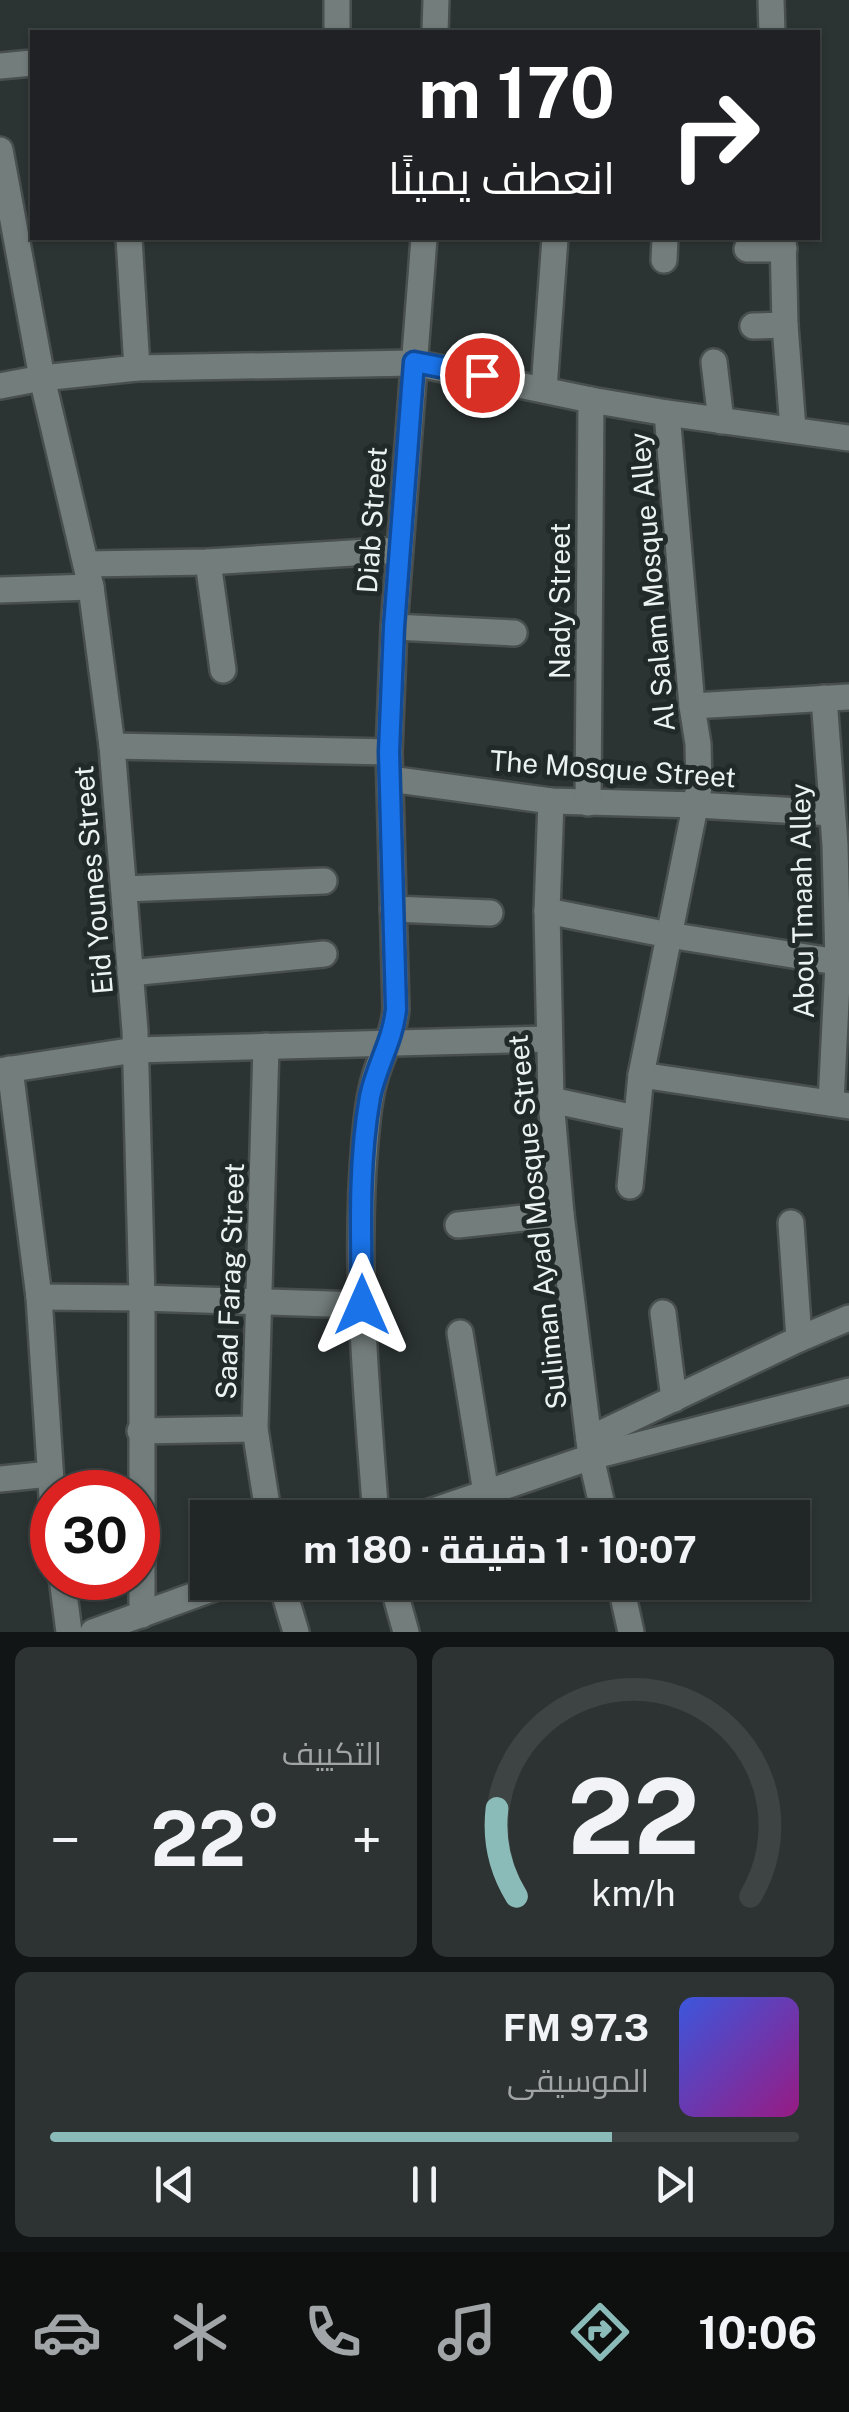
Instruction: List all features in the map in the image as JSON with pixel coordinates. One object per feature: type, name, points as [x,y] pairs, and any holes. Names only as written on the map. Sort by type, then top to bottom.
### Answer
[{"type":"street","points":[[337,0],[338,30]]},
{"type":"street","points":[[435,30],[436,0]]},
{"type":"street","points":[[771,0],[772,30]]},
{"type":"street","points":[[0,66],[30,62]]},
{"type":"street","name":"Eid Younes Street","points":[[0,150],[42,378],[88,575],[112,746],[135,1050],[142,1298],[142,1615]]},
{"type":"street","points":[[129,240],[137,368]]},
{"type":"street","name":"Diab Street","points":[[375,1500],[362,1305],[364,1143],[374,1080],[390,1043],[396,1009],[389,752],[394,627],[424,240]]},
{"type":"street","points":[[544,389],[555,240]]},
{"type":"street","points":[[747,249],[784,243],[793,429]]},
{"type":"street","points":[[753,326],[785,325]]},
{"type":"street","points":[[0,386],[137,368],[414,362],[591,400],[849,438]]},
{"type":"street","points":[[714,362],[721,421]]},
{"type":"street","name":"Nady Street","points":[[588,803],[591,400]]},
{"type":"street","name":"Al Salam Mosque Alley","points":[[630,1186],[640,1074],[697,806],[699,766],[667,413]]},
{"type":"street","points":[[0,590],[88,575],[208,562],[400,550]]},
{"type":"street","points":[[208,562],[224,670]]},
{"type":"street","points":[[394,627],[514,633]]},
{"type":"street","points":[[692,706],[836,698]]},
{"type":"street","name":"Abou Tmaah Alley","points":[[836,698],[832,812],[842,845],[844,963],[840,1105]]},
{"type":"street","points":[[112,746],[389,752]]},
{"type":"street","name":"The Mosque Street","points":[[390,779],[551,801],[832,812]]},
{"type":"street","name":"Suliman Ayad Mosque Street","points":[[551,801],[547,911],[551,1100],[590,1448],[601,1500]]},
{"type":"street","points":[[124,888],[324,881]]},
{"type":"street","points":[[393,909],[490,913]]},
{"type":"street","points":[[547,911],[844,963]]},
{"type":"street","points":[[130,972],[324,954]]},
{"type":"street","points":[[50,1470],[39,1298],[5,1070],[135,1050],[548,1038]]},
{"type":"street","name":"Saad Farag Street","points":[[266,1046],[256,1429],[266,1500]]},
{"type":"street","points":[[640,1074],[840,1105]]},
{"type":"street","points":[[551,1100],[636,1118]]},
{"type":"street","points":[[458,1225],[561,1214]]},
{"type":"street","points":[[791,1224],[799,1339]]},
{"type":"street","points":[[39,1298],[362,1305]]},
{"type":"street","points":[[663,1312],[674,1399]]},
{"type":"street","points":[[468,1500],[590,1448],[674,1399],[849,1318]]},
{"type":"street","points":[[460,1333],[486,1494]]},
{"type":"street","points":[[590,1448],[849,1391]]},
{"type":"street","points":[[140,1432],[256,1429]]},
{"type":"street","points":[[0,1479],[30,1483]]},
{"type":"street","points":[[93,1632],[190,1597]]},
{"type":"street","points":[[65,1600],[69,1632]]},
{"type":"street","points":[[286,1600],[296,1632]]},
{"type":"street","points":[[397,1600],[406,1632]]},
{"type":"street","points":[[624,1600],[631,1632]]},
{"type":"route","points":[[362,1305],[364,1143],[374,1080],[390,1043],[396,1009],[389,752],[394,627],[414,362],[482,375]]}]
